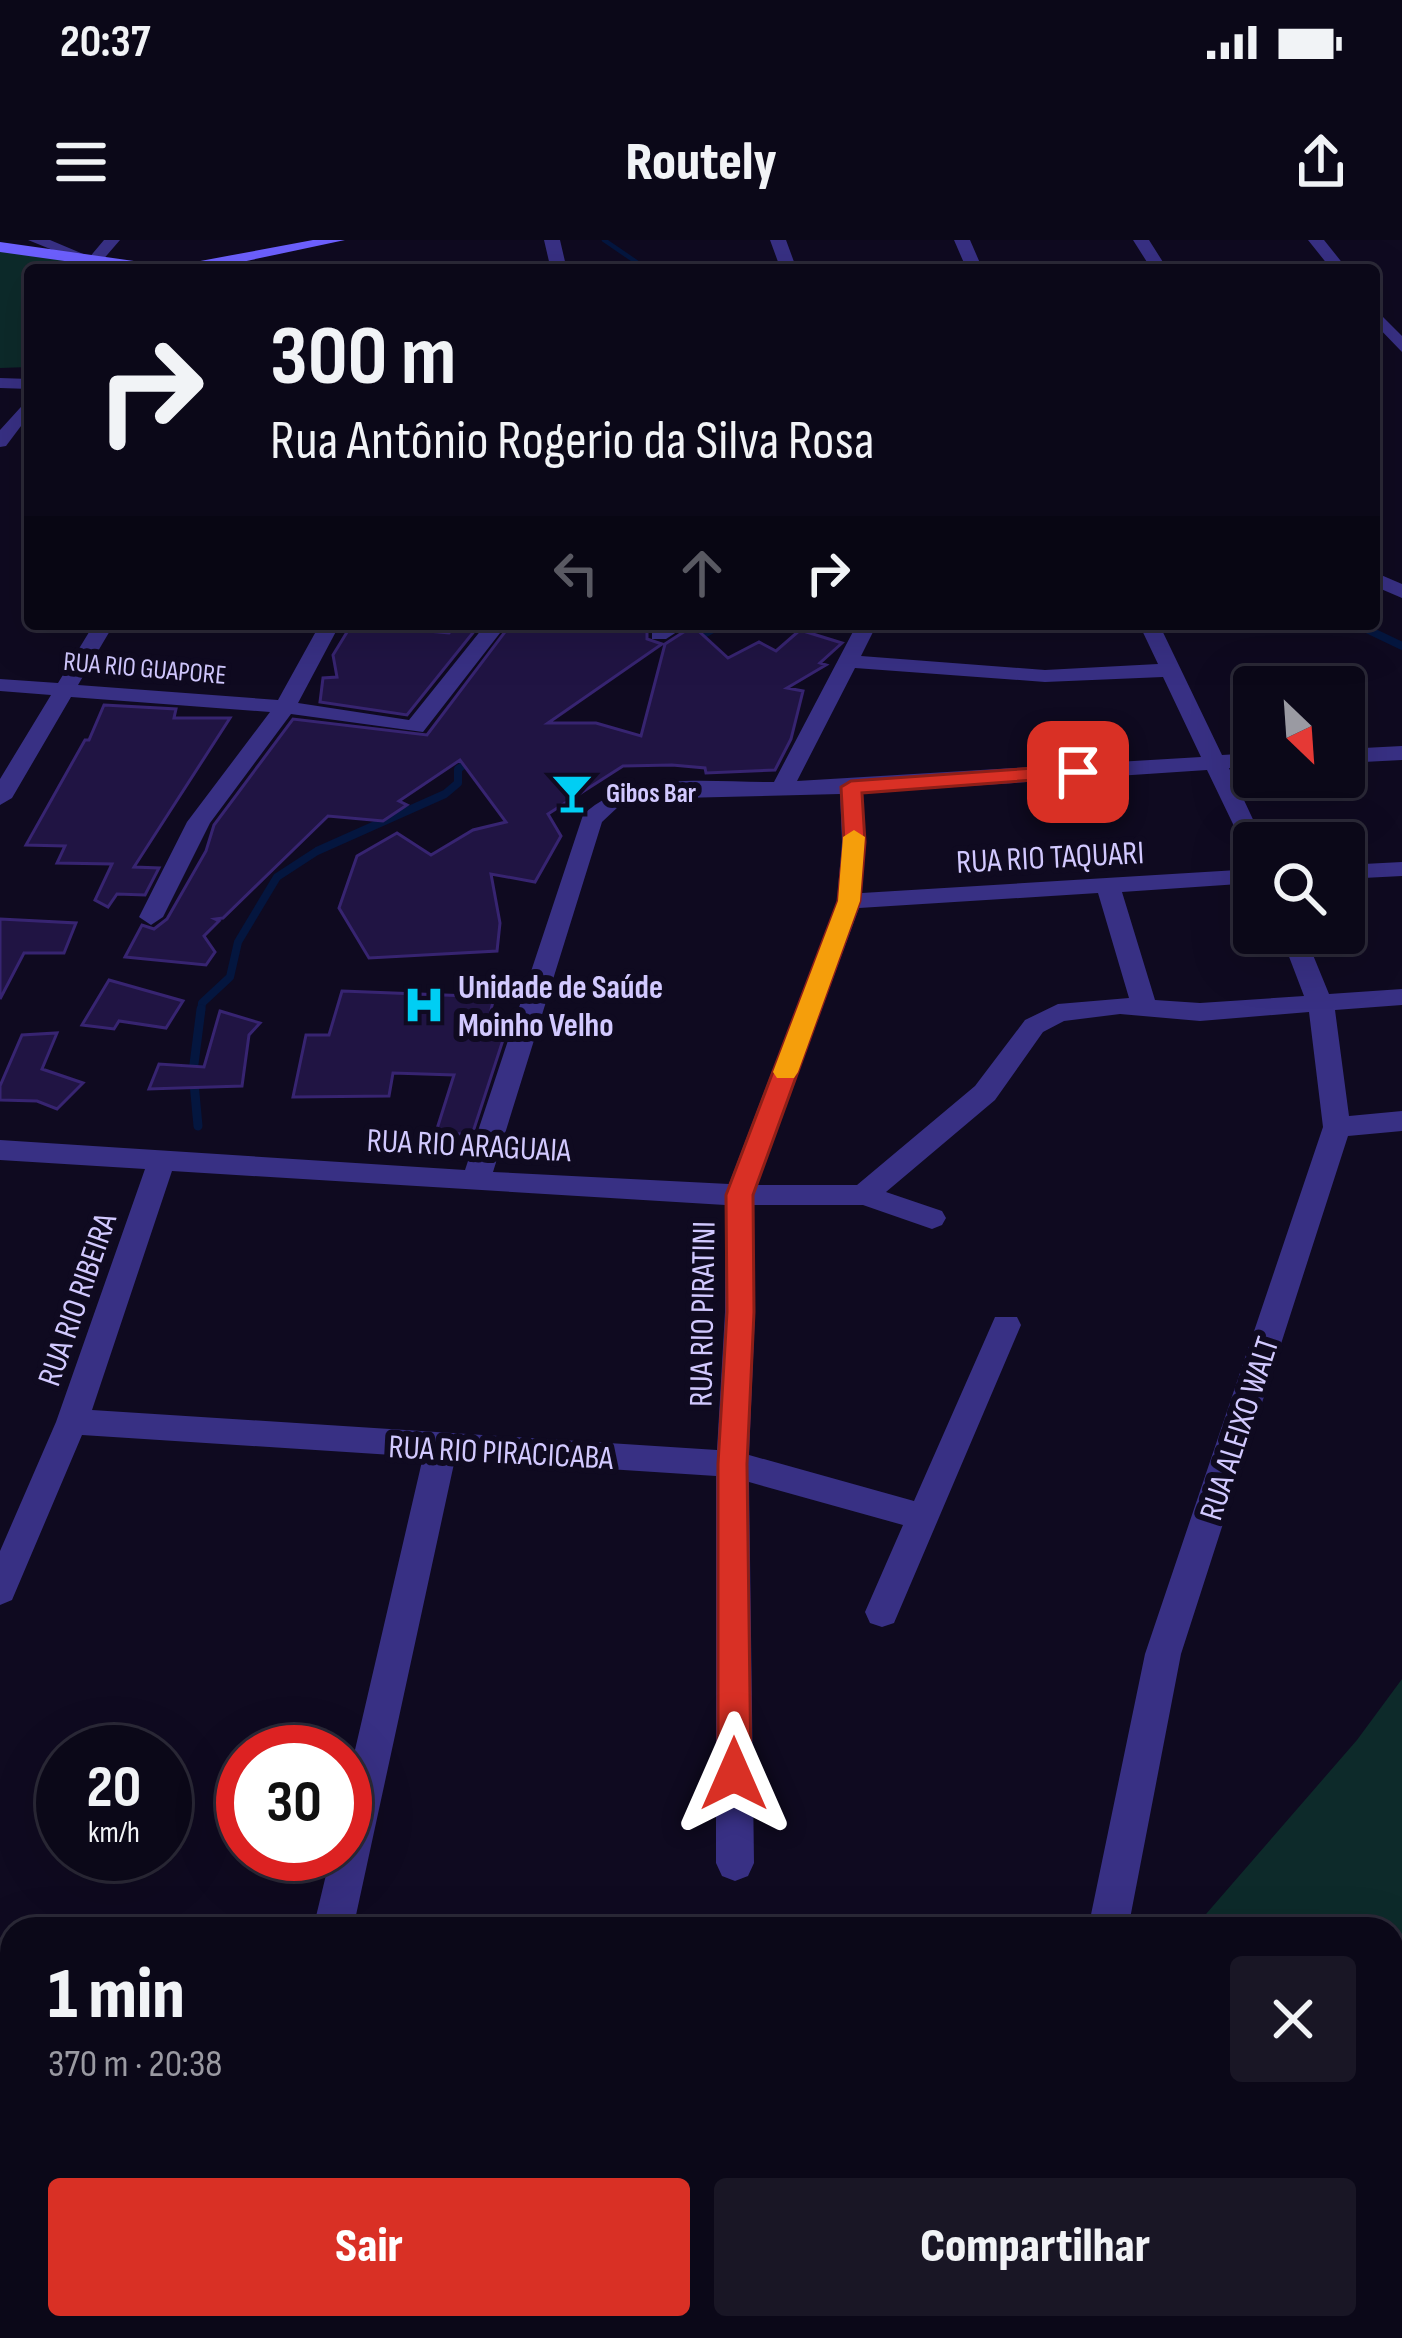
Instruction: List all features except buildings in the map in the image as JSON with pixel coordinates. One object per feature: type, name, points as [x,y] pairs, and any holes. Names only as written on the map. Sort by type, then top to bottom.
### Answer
[{"type":"main road","points":[[211,264],[281,247],[337,240]]},
{"type":"main road","points":[[0,247],[124,264]]},
{"type":"street","points":[[36,240],[88,258],[112,240]]},
{"type":"street","points":[[1316,240],[1335,264]]},
{"type":"street","points":[[1380,310],[1402,347]]},
{"type":"street","points":[[0,442],[24,411]]},
{"type":"street","points":[[0,798],[100,630]]},
{"type":"street","points":[[151,917],[199,822],[285,707],[327,630]]},
{"type":"street","name":"RUA RIO GUAPORE","points":[[0,685],[285,707],[415,727],[492,630]]},
{"type":"street","points":[[782,789],[863,630]]},
{"type":"street","points":[[1152,630],[1243,822]]},
{"type":"street","points":[[845,661],[1045,676],[1172,670]]},
{"type":"street","points":[[1365,755],[1402,753]]},
{"type":"street","points":[[476,1181],[591,820],[611,801],[634,792],[851,787],[1233,761]]},
{"type":"street","name":"RUA RIO PIRATINI","points":[[735,1863],[732,1464],[740,1195],[849,901],[854,842],[851,787]]},
{"type":"street","points":[[1365,871],[1402,869]]},
{"type":"street","name":"RUA RIO TAQUARI","points":[[849,901],[1233,877]]},
{"type":"street","points":[[1108,885],[1144,1006]]},
{"type":"street","name":"RUA ALEIXO WALT","points":[[1110,1917],[1163,1654],[1337,1127],[1322,1005],[1301,954]]},
{"type":"street","points":[[864,1196],[985,1093],[1034,1026],[1078,1009],[1144,1006],[1200,1012],[1402,997]]},
{"type":"street","points":[[1337,1127],[1402,1121]]},
{"type":"street","name":"RUA RIO ARAGUAIA","points":[[0,1150],[476,1181],[740,1195],[864,1196],[932,1218]]},
{"type":"street","name":"RUA RIO RIBEIRA","points":[[0,1590],[72,1421],[161,1162]]},
{"type":"street","points":[[882,1612],[1006,1325]]},
{"type":"street","name":"RUA RIO PIRACICABA","points":[[72,1421],[732,1464],[923,1516]]},
{"type":"street","points":[[336,1917],[441,1448]]},
{"type":"green space","points":[[0,247],[146,264],[24,264],[24,367],[0,368]]},
{"type":"green space","points":[[266,262],[270,264],[146,264]]},
{"type":"green space","points":[[1402,1679],[1402,1917],[1203,1917],[1357,1740]]},
{"type":"waterway","points":[[604,240],[639,264]]},
{"type":"waterway","points":[[693,640],[711,630]]},
{"type":"waterway","points":[[1369,630],[1402,646]]},
{"type":"waterway","points":[[201,1012],[202,1003],[230,977],[238,942],[277,877],[317,851],[445,794],[458,783],[458,769],[473,759]]},
{"type":"waterway","points":[[198,1126],[193,1072],[201,1009]]},
{"type":"slow traffic","points":[[785,1072],[849,901],[854,837]]},
{"type":"place","name":"Gibos Bar","points":[[572,793]]},
{"type":"place","name":"Unidade de Saúde Moinho Velho","points":[[424,1005]]},
{"type":"route","points":[[734,1774],[732,1464],[740,1195],[849,901],[854,842],[851,787],[1078,772]]}]
